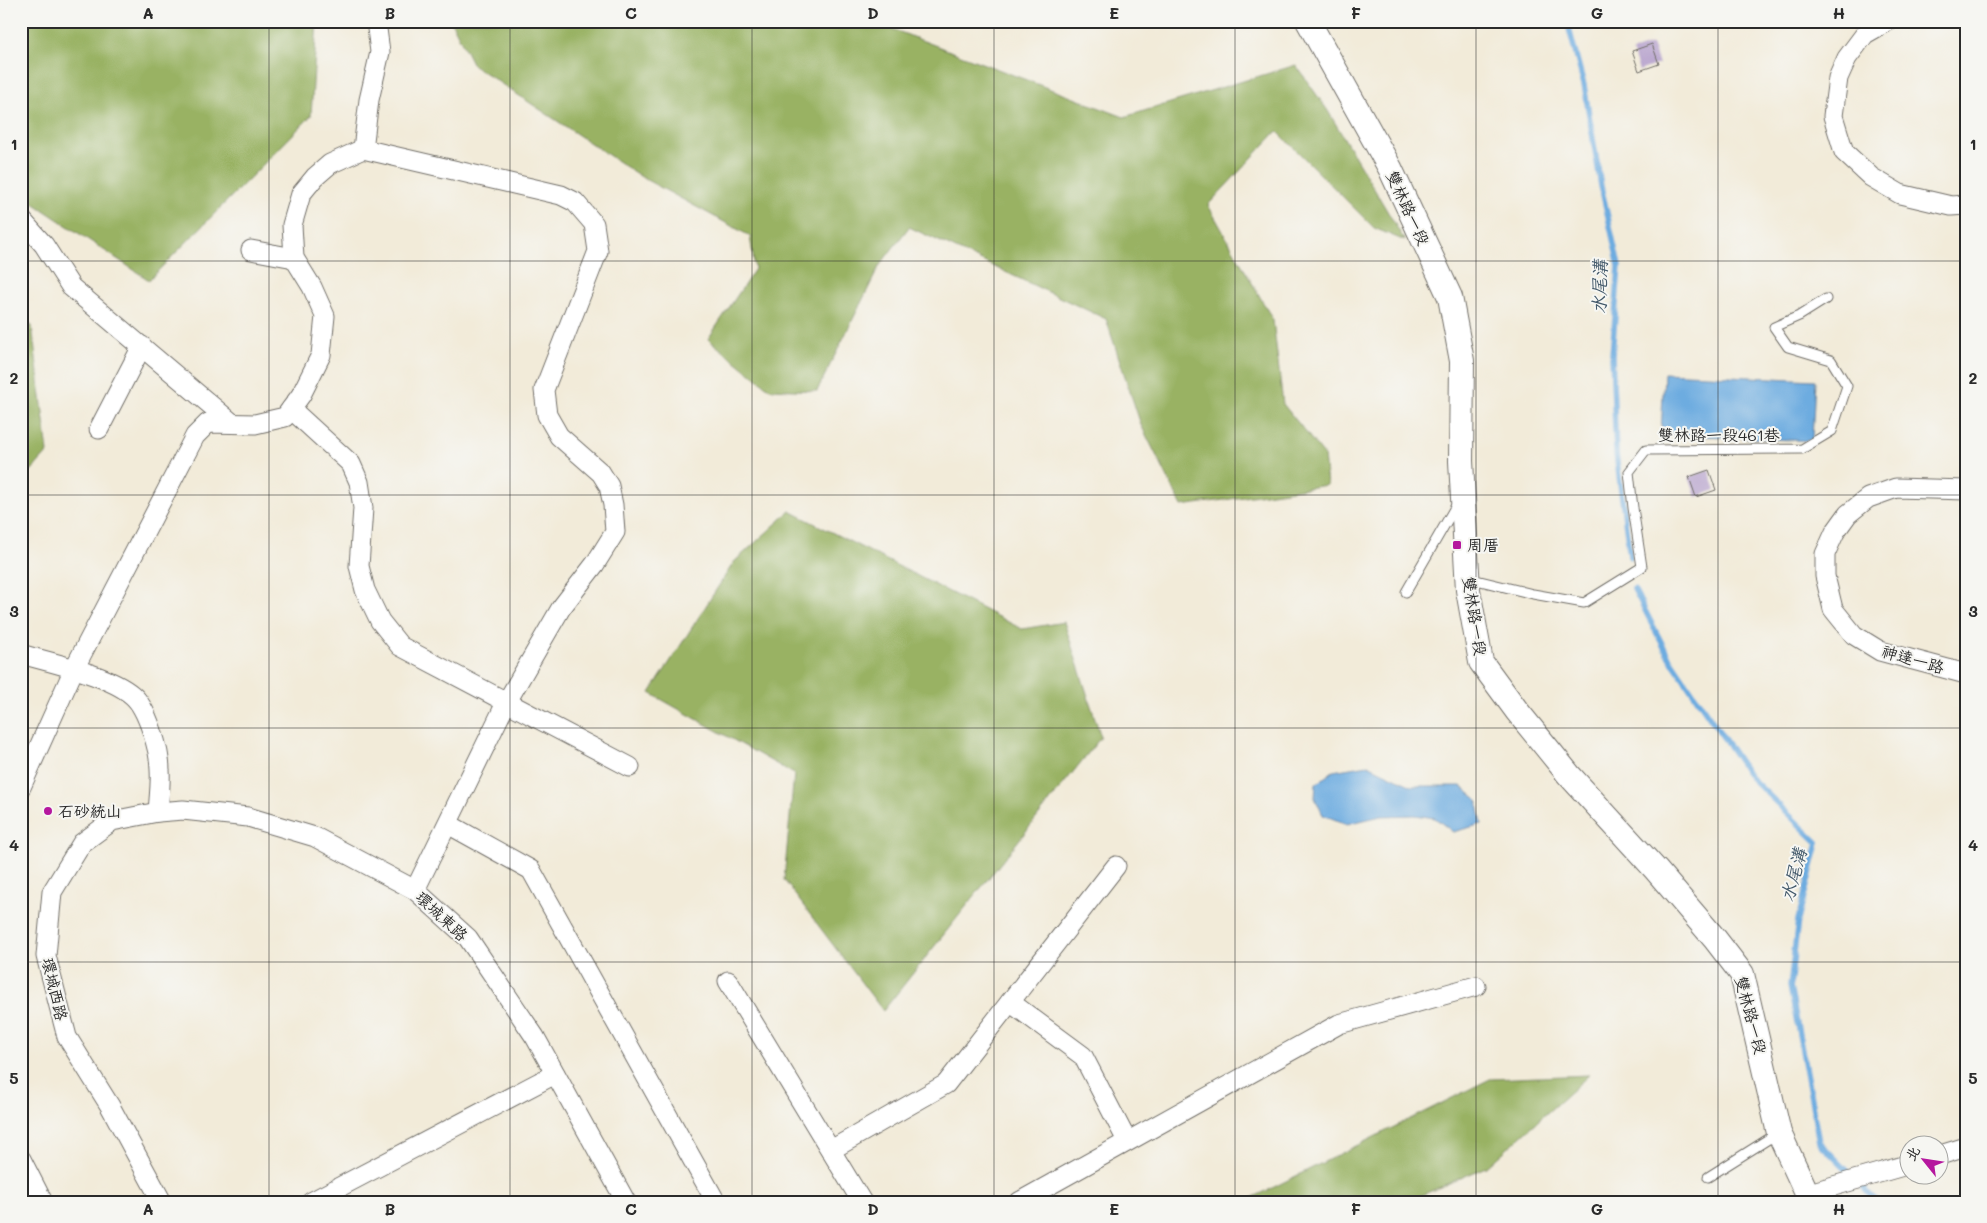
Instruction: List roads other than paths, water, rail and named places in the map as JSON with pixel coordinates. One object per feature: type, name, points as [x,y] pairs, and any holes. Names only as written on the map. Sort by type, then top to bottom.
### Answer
[{"type":"street","points":[[362,149],[369,100],[380,52],[376,21]]},
{"type":"street","name":"雙林路一段","points":[[1308,21],[1390,168],[1450,297],[1462,361],[1463,493],[1467,578],[1481,662],[1517,711],[1569,775],[1710,932],[1742,974],[1778,1133],[1809,1198]]},
{"type":"street","points":[[1888,21],[1865,34],[1847,58],[1838,78],[1833,116],[1844,152],[1871,177],[1900,194],[1951,206],[1966,205]]},
{"type":"street","points":[[21,787],[74,669],[195,436],[208,423],[255,424],[285,417],[321,355],[325,316],[312,287],[294,258],[292,225],[301,194],[315,177],[330,164],[362,149],[561,195],[575,202],[594,224],[598,251],[544,390],[547,415],[559,436],[601,473],[609,486],[614,505],[615,532],[596,564],[561,608],[506,703],[416,890]]},
{"type":"street","points":[[21,219],[44,245],[71,287],[232,423]]},
{"type":"street","points":[[251,250],[294,258]]},
{"type":"street","points":[[99,429],[142,346]]},
{"type":"street","points":[[291,409],[351,464],[359,482],[362,508],[359,566],[365,590],[380,621],[400,646],[630,768]]},
{"type":"street","name":"神達一路","points":[[1966,490],[1896,488],[1868,498],[1848,514],[1835,532],[1825,554],[1825,576],[1833,609],[1854,635],[1880,651],[1966,674]]},
{"type":"street","points":[[21,654],[74,669],[119,686],[134,696],[150,724],[160,768],[158,812]]},
{"type":"street","name":"環城東路","points":[[158,812],[183,810],[248,817],[315,838],[416,890],[468,938],[535,1037],[626,1202]]},
{"type":"street","name":"環城西路","points":[[158,812],[112,821],[82,843],[52,892],[46,956],[67,1037],[110,1106],[162,1202]]},
{"type":"street","points":[[448,824],[531,870],[716,1202]]},
{"type":"street","points":[[831,1150],[946,1084],[1116,866]]},
{"type":"street","points":[[728,981],[862,1202]]},
{"type":"street","points":[[1018,1202],[1339,1024],[1476,986]]},
{"type":"street","points":[[1010,1002],[1083,1056],[1127,1141]]},
{"type":"street","points":[[311,1202],[555,1074]]},
{"type":"street","points":[[1950,1152],[1966,1148]]},
{"type":"street","points":[[21,1159],[43,1202]]},
{"type":"street","points":[[1809,1198],[1900,1167]]},
{"type":"lane","name":"雙林路一段461巷","points":[[1467,578],[1534,594],[1584,603],[1642,567],[1632,508],[1629,472],[1646,450],[1802,449],[1832,431],[1847,386],[1831,360],[1788,347],[1774,327],[1799,316],[1826,300]]},
{"type":"lane","points":[[1406,592],[1463,493]]},
{"type":"lane","points":[[1708,1177],[1778,1133]]},
{"type":"water","points":[[1664,373],[1815,380],[1812,441],[1661,434]]},
{"type":"water","points":[[1368,765],[1412,786],[1461,786],[1477,799],[1482,824],[1453,832],[1435,818],[1415,815],[1381,816],[1347,824],[1323,815],[1315,798],[1316,784],[1333,771]]},
{"type":"waterway","name":"水尾溝","points":[[1567,21],[1584,85],[1601,186],[1619,266],[1612,355],[1616,454],[1630,557]]},
{"type":"waterway","name":"水尾溝","points":[[1634,589],[1669,657],[1750,777],[1818,843],[1798,920],[1790,986],[1819,1142],[1878,1202]]},
{"type":"place","name":"周厝","points":[[1457,545]]},
{"type":"place","name":"石砂統山","points":[[48,811]]}]
